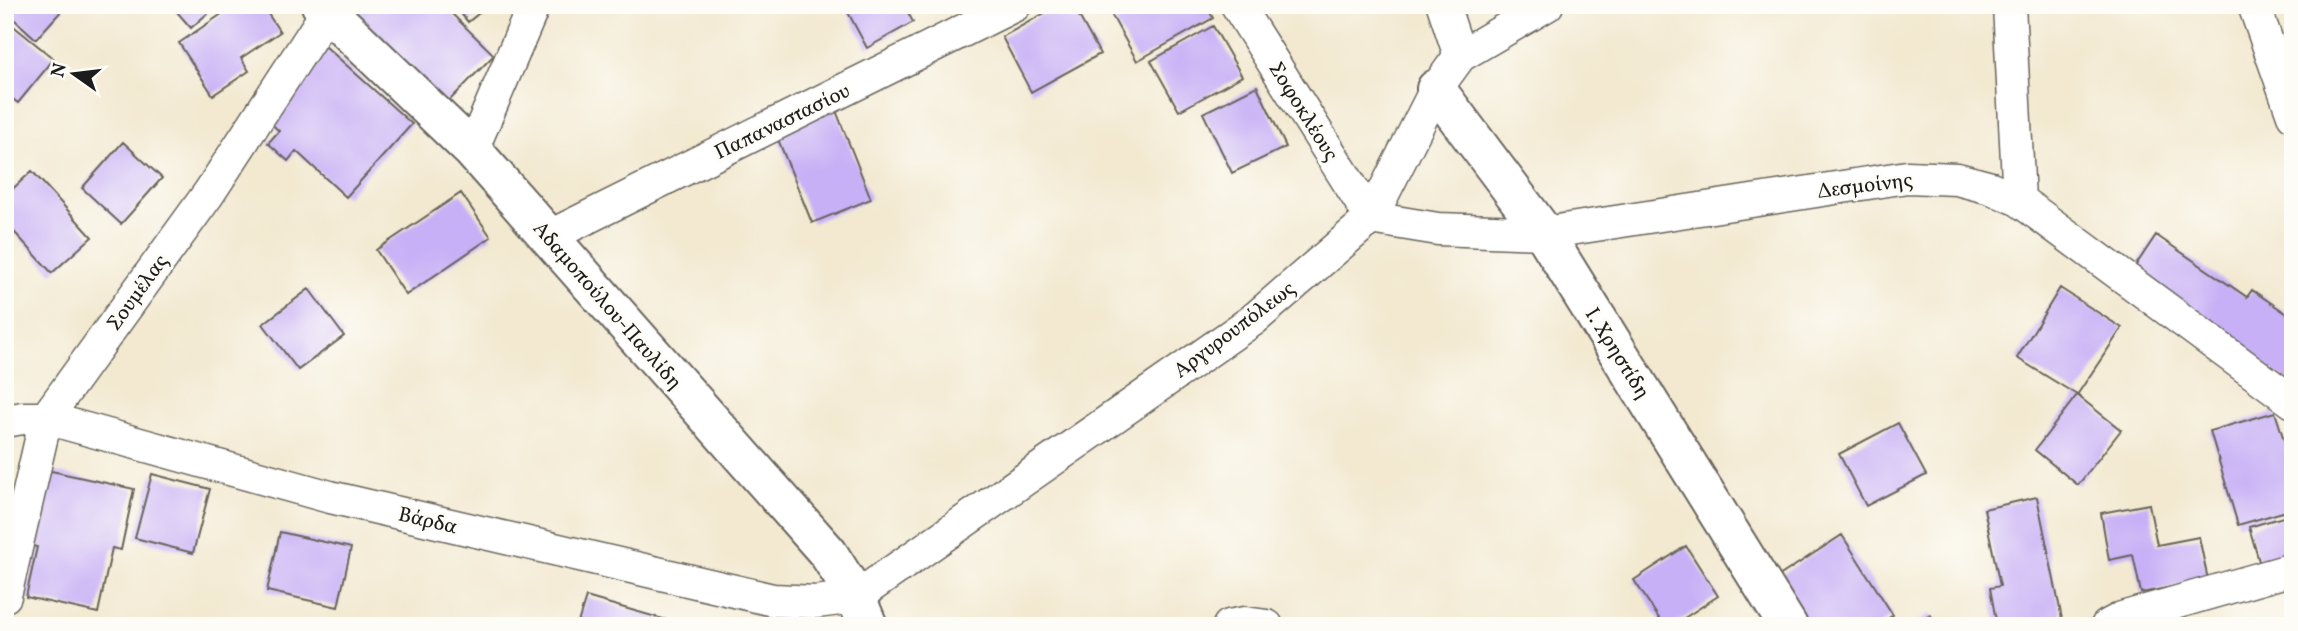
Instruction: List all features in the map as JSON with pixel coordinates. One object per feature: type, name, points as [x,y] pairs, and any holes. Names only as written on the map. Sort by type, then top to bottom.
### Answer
[{"type":"street","points":[[472,150],[534,5]]},
{"type":"street","name":"Παπαναστασίου","points":[[548,237],[1015,5]]},
{"type":"street","name":"Σοφοκλέους","points":[[1237,5],[1371,218]]},
{"type":"street","points":[[1443,5],[1460,56]]},
{"type":"street","name":"Αργυρουπόλεως","points":[[862,611],[1252,320],[1371,218],[1436,89],[1460,56],[1547,5]]},
{"type":"street","points":[[2009,5],[2019,200]]},
{"type":"street","points":[[2255,5],[2293,115]]},
{"type":"street","name":"Αδαμοπούλου-Παυλίδη","points":[[324,9],[472,150],[828,553],[862,611]]},
{"type":"street","name":"Σουμέλας","points":[[5,596],[20,413],[209,193],[324,9]]},
{"type":"street","name":"Ι. Χρηστίδη","points":[[1436,89],[1544,233],[1788,626]]},
{"type":"street","name":"Δεσμοίνης","points":[[1371,218],[1438,229],[1544,233],[1907,177],[1957,179],[1991,188],[2019,200],[2293,402]]},
{"type":"street","name":"Βάρδα","points":[[20,413],[330,497],[773,600],[816,602],[862,611]]},
{"type":"street","points":[[2107,626],[2122,618],[2293,569]]},
{"type":"street","points":[[1229,626],[1245,623],[1267,626]]},
{"type":"building","points":[[5,5],[61,5],[64,8],[36,39],[5,11]]},
{"type":"building","points":[[171,5],[217,5],[191,28]]},
{"type":"building","points":[[235,5],[262,5],[280,32],[241,58],[249,71],[213,95],[179,43]]},
{"type":"building","points":[[346,5],[443,5],[494,55],[446,104]]},
{"type":"building","points":[[454,5],[489,5],[468,22]]},
{"type":"building","points":[[844,5],[904,5],[913,22],[867,48]]},
{"type":"building","points":[[1059,5],[1073,5],[1100,54],[1031,92],[1002,37]]},
{"type":"building","points":[[1106,5],[1206,5],[1213,18],[1137,61]]},
{"type":"building","points":[[11,24],[54,59],[18,103],[5,93],[5,30]]},
{"type":"building","points":[[1213,26],[1242,76],[1179,111],[1151,61]]},
{"type":"building","points":[[325,46],[412,124],[346,197],[296,151],[288,161],[268,143],[279,131],[262,115]]},
{"type":"building","points":[[1257,86],[1286,147],[1232,173],[1203,113]]},
{"type":"building","points":[[833,103],[871,199],[812,223],[773,127]]},
{"type":"building","points":[[123,142],[162,178],[121,224],[82,188]]},
{"type":"building","points":[[32,171],[92,237],[52,273],[5,222],[5,196]]},
{"type":"building","points":[[461,193],[491,237],[406,295],[376,250]]},
{"type":"building","points":[[2156,235],[2247,297],[2252,290],[2293,318],[2293,385],[2130,274]]},
{"type":"building","points":[[2060,288],[2122,328],[2077,395],[2017,358]]},
{"type":"building","points":[[309,289],[344,336],[298,370],[263,324]]},
{"type":"building","points":[[2077,395],[2121,430],[2078,485],[2035,450]]},
{"type":"building","points":[[2275,412],[2293,468],[2293,509],[2238,525],[2210,431]]},
{"type":"building","points":[[1898,423],[1926,475],[1866,506],[1839,454]]},
{"type":"building","points":[[42,469],[134,489],[121,550],[112,548],[98,613],[26,597],[37,547],[25,545]]},
{"type":"building","points":[[152,474],[210,489],[193,553],[135,538]]},
{"type":"building","points":[[2037,497],[2062,619],[2030,626],[1997,626],[1990,588],[2000,586],[1984,509]]},
{"type":"building","points":[[2149,504],[2157,545],[2199,537],[2208,580],[2141,593],[2133,555],[2109,560],[2101,513]]},
{"type":"building","points":[[2293,514],[2293,559],[2261,568],[2249,527]]},
{"type":"building","points":[[280,532],[351,548],[338,607],[267,591]]},
{"type":"building","points":[[1842,535],[1893,615],[1878,626],[1803,626],[1773,580]]},
{"type":"building","points":[[1686,546],[1718,596],[1672,626],[1664,626],[1634,580]]},
{"type":"building","points":[[586,597],[684,625],[684,626],[577,626]]},
{"type":"building","points":[[1930,614],[1938,626],[1911,626]]}]
